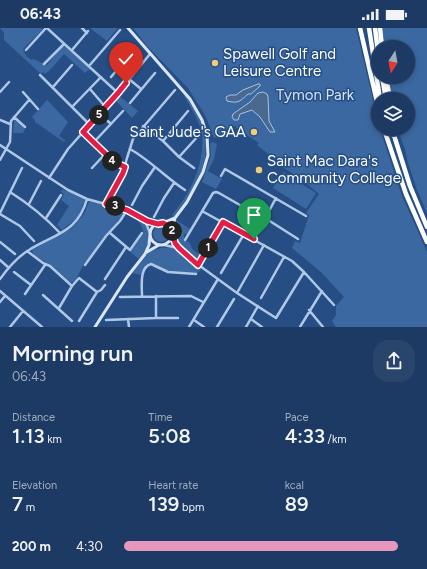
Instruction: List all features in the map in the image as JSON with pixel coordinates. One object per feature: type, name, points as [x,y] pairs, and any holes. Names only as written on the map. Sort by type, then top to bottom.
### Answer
[{"type":"highway","points":[[369,28],[379,92]]},
{"type":"highway","points":[[375,28],[376,40]]},
{"type":"highway","points":[[380,28],[381,40]]},
{"type":"highway","points":[[360,29],[375,92]]},
{"type":"highway","points":[[387,136],[406,194],[427,242]]},
{"type":"highway","points":[[394,136],[402,165],[427,226]]},
{"type":"highway","points":[[396,136],[402,165]]},
{"type":"street","points":[[26,50],[46,28],[118,93]]},
{"type":"street","points":[[72,50],[87,32],[82,28]]},
{"type":"street","points":[[128,28],[195,105],[207,134],[208,155],[203,172],[187,202],[175,218],[170,241],[164,245]]},
{"type":"street","points":[[89,66],[120,30]]},
{"type":"street","points":[[44,64],[64,44]]},
{"type":"street","points":[[111,78],[135,48]]},
{"type":"street","points":[[49,178],[68,149],[100,114],[150,54]]},
{"type":"street","points":[[128,57],[139,67]]},
{"type":"street","points":[[53,87],[72,65]]},
{"type":"street","points":[[130,103],[155,72]]},
{"type":"street","points":[[40,75],[88,124]]},
{"type":"street","points":[[72,107],[100,77]]},
{"type":"street","points":[[129,79],[141,89]]},
{"type":"street","points":[[0,92],[9,82]]},
{"type":"street","points":[[90,89],[102,103]]},
{"type":"street","points":[[106,204],[123,173],[134,139],[143,126],[175,90]]},
{"type":"street","points":[[23,92],[38,109]]},
{"type":"street","points":[[0,160],[10,142],[10,124],[14,117],[29,100]]},
{"type":"street","points":[[95,141],[123,111]]},
{"type":"street","points":[[163,141],[188,111]]},
{"type":"street","points":[[100,114],[110,124]]},
{"type":"street","points":[[14,117],[25,127]]},
{"type":"street","points":[[0,120],[10,124]]},
{"type":"street","points":[[143,126],[194,168]]},
{"type":"street","points":[[83,132],[104,154],[114,162],[125,167]]},
{"type":"street","points":[[179,157],[199,135]]},
{"type":"street","points":[[0,145],[68,190],[87,199],[127,210],[147,221],[158,224]]},
{"type":"street","points":[[130,149],[185,190]]},
{"type":"street","points":[[92,168],[104,154]]},
{"type":"street","points":[[132,205],[142,186],[155,167]]},
{"type":"street","points":[[22,168],[0,213],[20,226],[34,241]]},
{"type":"street","points":[[221,176],[225,169],[306,216]]},
{"type":"street","points":[[28,204],[41,181]]},
{"type":"street","points":[[154,217],[174,183]]},
{"type":"street","points":[[10,192],[46,218],[60,233]]},
{"type":"street","points":[[185,240],[213,193],[216,192],[252,212]]},
{"type":"street","points":[[46,218],[61,195]]},
{"type":"street","points":[[254,239],[276,198]]},
{"type":"street","points":[[0,278],[27,251],[60,233],[80,218],[84,212],[87,199]]},
{"type":"street","points":[[85,266],[127,210]]},
{"type":"street","points":[[202,211],[296,264],[334,305]]},
{"type":"street","points":[[95,327],[127,277],[145,254],[149,245],[150,234],[153,226],[175,218]]},
{"type":"street","points":[[266,218],[298,239]]},
{"type":"street","points":[[143,219],[153,242],[159,245],[179,248]]},
{"type":"street","points":[[198,265],[223,222]]},
{"type":"street","points":[[163,223],[168,226],[172,232],[179,248],[198,265],[275,318],[278,317],[304,272]]},
{"type":"street","points":[[110,233],[130,250],[142,233]]},
{"type":"street","points":[[221,273],[244,234]]},
{"type":"street","points":[[0,242],[15,254]]},
{"type":"street","points":[[145,254],[159,245]]},
{"type":"street","points":[[237,293],[264,245]]},
{"type":"street","points":[[105,279],[126,247]]},
{"type":"street","points":[[27,251],[45,265],[50,266],[72,286]]},
{"type":"street","points":[[261,298],[284,257]]},
{"type":"street","points":[[0,260],[9,268]]},
{"type":"street","points":[[142,296],[142,277],[145,267],[151,264],[168,272],[196,274]]},
{"type":"street","points":[[25,294],[45,265]]},
{"type":"street","points":[[14,272],[31,285]]},
{"type":"street","points":[[59,308],[72,286],[79,278],[97,292]]},
{"type":"street","points":[[189,327],[218,279]]},
{"type":"street","points":[[79,321],[97,292],[105,285]]},
{"type":"street","points":[[300,327],[322,291]]},
{"type":"street","points":[[0,292],[42,327]]},
{"type":"street","points":[[43,294],[72,321]]},
{"type":"street","points":[[0,302],[5,296]]},
{"type":"street","points":[[156,296],[156,318]]},
{"type":"street","points":[[120,297],[191,296],[203,302]]},
{"type":"street","points":[[217,327],[234,299]]},
{"type":"street","points":[[246,327],[258,306]]},
{"type":"street","points":[[309,310],[323,327]]},
{"type":"street","points":[[10,327],[23,312]]},
{"type":"street","points":[[106,320],[178,318]]},
{"type":"street","points":[[128,319],[128,327]]},
{"type":"street","points":[[251,319],[262,327]]},
{"type":"street","points":[[194,320],[204,327]]},
{"type":"green space","points":[[0,28],[42,28],[42,30],[23,49],[26,56],[32,60],[33,59],[47,65],[62,47],[66,47],[90,69],[85,73],[64,54],[49,71],[45,74],[43,72],[41,74],[4,40],[4,33]]},
{"type":"green space","points":[[90,28],[118,28],[107,41]]},
{"type":"green space","name":"Tymon Park","points":[[133,28],[356,28],[371,92],[371,136],[382,136],[402,196],[427,252],[427,327],[336,327],[332,321],[336,315],[336,306],[344,297],[321,272],[292,248],[295,241],[300,243],[309,215],[306,213],[319,194],[301,179],[273,161],[271,156],[257,145],[259,143],[236,128],[236,126],[230,127],[217,138],[214,138],[206,117],[188,88],[147,46]]},
{"type":"green space","name":"Tymon Park","points":[[382,28],[427,28],[427,213],[417,190],[400,136],[415,136],[415,92],[391,92],[390,84],[415,84],[415,40],[382,40]]},
{"type":"green space","points":[[185,95],[196,111],[203,126],[206,142],[205,157],[201,172],[194,187],[174,216],[172,215],[185,198],[199,168],[202,146],[202,135],[199,125],[184,96]]},
{"type":"green space","points":[[119,96],[138,111],[132,118],[116,101]]},
{"type":"green space","points":[[47,100],[68,122],[59,136],[65,140],[64,142],[35,122],[32,117]]},
{"type":"green space","points":[[15,120],[25,129],[23,133],[13,133]]},
{"type":"green space","points":[[213,142],[217,144],[214,159],[208,171],[222,179],[216,189],[202,182],[211,155],[210,144]]},
{"type":"green space","points":[[283,172],[316,193],[306,209],[273,188]]},
{"type":"green space","points":[[62,189],[84,199],[85,201],[78,217],[62,230],[57,225],[69,206],[61,200],[64,194],[61,192]]},
{"type":"green space","points":[[90,201],[123,210],[123,214],[112,229],[104,236],[85,262],[75,281],[70,282],[51,265],[35,256],[32,251],[33,249],[72,228],[84,214]]},
{"type":"green space","points":[[129,212],[142,221],[149,234],[148,245],[139,259],[130,252],[144,233],[138,221],[127,213]]},
{"type":"green space","points":[[176,220],[190,229],[187,234],[184,234],[184,240],[189,242],[193,250],[201,255],[198,260],[196,261],[178,244],[175,235]]},
{"type":"green space","points":[[158,226],[164,226],[169,231],[167,240],[164,242],[158,242],[153,237],[153,231]]},
{"type":"green space","points":[[171,247],[177,249],[201,270],[197,273],[168,271],[150,263],[146,265],[141,275],[133,273],[145,257],[152,251]]},
{"type":"shaded area","points":[[260,84],[260,86],[251,94],[248,94],[239,101],[227,101],[226,97],[236,95],[243,90]]},
{"type":"shaded area","points":[[263,92],[267,94],[268,97],[269,121],[275,132],[270,132],[260,117],[252,110],[240,114],[238,120],[234,120],[232,117],[233,114],[250,102],[258,93]]},
{"type":"place","name":"Spawell Golf and Leisure Centre","points":[[215,63]]},
{"type":"place","name":"Saint Jude's GAA","points":[[254,132]]},
{"type":"place","name":"Saint Mac Dara's Community College","points":[[259,170]]},
{"type":"route","points":[[126,83],[83,132],[104,154],[114,162],[125,167],[106,204],[127,210],[147,221],[158,224],[166,224],[172,231],[175,243],[198,265],[223,222],[254,239]]}]
